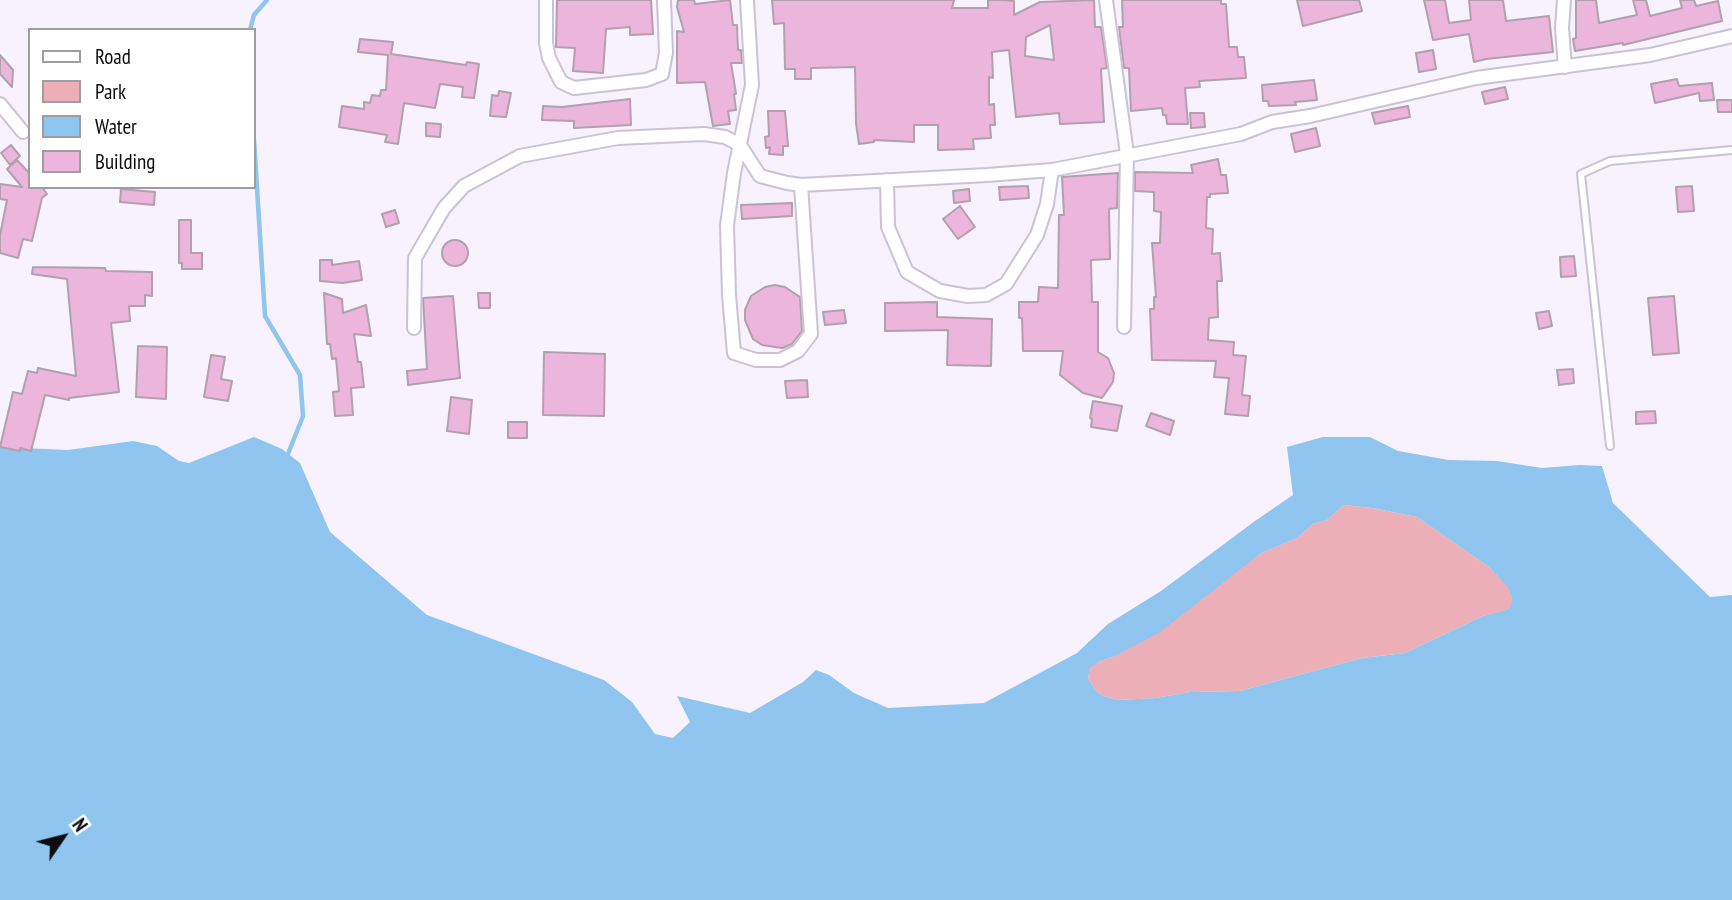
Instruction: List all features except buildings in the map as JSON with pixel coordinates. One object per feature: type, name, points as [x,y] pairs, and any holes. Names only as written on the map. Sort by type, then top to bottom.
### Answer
[{"type":"street","points":[[546,0],[545,43],[549,58],[561,82],[574,88],[646,80],[662,74],[666,53],[664,0]]},
{"type":"street","points":[[747,0],[752,85],[727,225],[734,353],[756,360],[780,360],[798,351],[811,334],[801,185]]},
{"type":"street","points":[[1106,0],[1127,154],[1124,327]]},
{"type":"street","points":[[1564,0],[1562,28],[1565,67]]},
{"type":"street","points":[[414,328],[415,258],[444,208],[464,186],[477,177],[520,156],[618,138],[704,134],[725,137],[740,145],[760,176],[801,185],[1052,170],[1241,134],[1272,122],[1310,116],[1476,78],[1650,55],[1732,36]]},
{"type":"street","points":[[0,104],[23,132]]},
{"type":"street","points":[[887,180],[888,227],[907,272],[940,291],[968,296],[986,295],[1006,284],[1037,235],[1052,170]]},
{"type":"lane","points":[[1610,446],[1581,174],[1611,160],[1732,150]]},
{"type":"green space","points":[[1344,505],[1417,517],[1489,567],[1509,587],[1511,609],[1483,616],[1405,653],[1362,658],[1240,691],[1190,692],[1156,698],[1119,700],[1103,696],[1095,690],[1088,678],[1090,667],[1115,656],[1261,553],[1297,538],[1313,524],[1327,520]]},
{"type":"water","points":[[254,437],[282,449],[300,463],[330,532],[427,615],[604,680],[632,702],[655,734],[673,738],[690,722],[677,696],[750,713],[803,682],[816,670],[829,675],[854,693],[888,708],[984,703],[1077,653],[1108,624],[1161,591],[1293,495],[1287,447],[1323,437],[1370,437],[1398,451],[1449,460],[1497,461],[1542,468],[1602,466],[1613,503],[1710,597],[1732,595],[1732,900],[0,900],[0,447],[68,450],[133,441],[157,446],[179,461],[189,463]],"holes":[[[1344,505],[1417,517],[1489,567],[1508,587],[1512,598],[1510,609],[1483,616],[1405,653],[1362,658],[1240,691],[1190,692],[1156,698],[1119,700],[1103,696],[1095,690],[1088,678],[1090,668],[1160,632],[1261,553],[1297,538],[1313,524],[1327,520]]]},
{"type":"waterway","points":[[251,28],[254,15],[267,0]]},
{"type":"waterway","points":[[256,172],[265,316],[300,375],[303,416],[286,459]]}]
